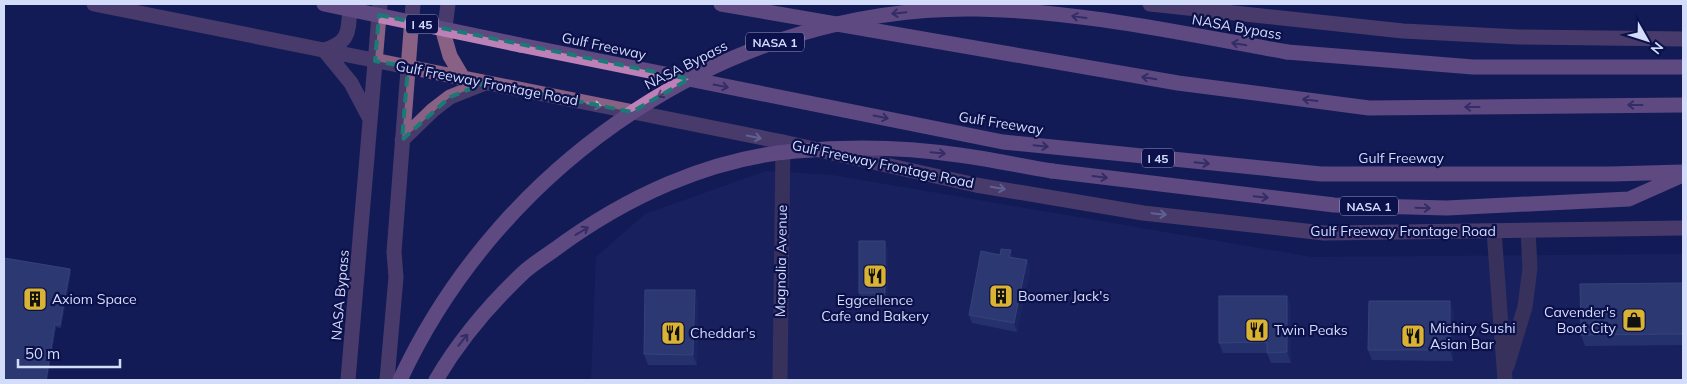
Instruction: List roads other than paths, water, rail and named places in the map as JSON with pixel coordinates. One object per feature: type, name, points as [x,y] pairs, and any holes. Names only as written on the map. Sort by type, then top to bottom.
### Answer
[{"type":"highway","name":"Gulf Freeway","points":[[324,4],[1003,142],[1321,174],[1683,173]]},
{"type":"highway","points":[[721,4],[1178,83],[1368,108],[1683,105]]},
{"type":"highway","name":"NASA Bypass","points":[[400,380],[440,308],[470,264],[505,220],[562,165],[608,130],[662,93],[731,60],[777,41],[822,28],[885,15],[933,10],[976,9],[1056,14],[1287,52],[1473,67],[1683,67]]},
{"type":"highway","name":"NASA 1","points":[[436,380],[449,358],[490,308],[525,271],[576,234],[625,205],[685,177],[738,160],[796,151],[852,148],[908,150],[958,155],[1052,171],[1334,205],[1446,208],[1629,199],[1683,173]]},
{"type":"main road","name":"Gulf Freeway Frontage Road","points":[[94,4],[783,142],[976,184],[1143,213],[1324,233],[1683,228]]},
{"type":"main road","points":[[350,4],[347,34],[338,46],[324,50],[351,83],[370,119]]},
{"type":"main road","name":"NASA Bypass","points":[[348,380],[380,4]]},
{"type":"main road","points":[[388,380],[396,277],[394,252],[413,4]]},
{"type":"main road","points":[[448,4],[444,35],[450,56],[463,78]]},
{"type":"main road","points":[[1150,4],[1404,31],[1519,37],[1683,39]]},
{"type":"main road","points":[[402,140],[433,110],[450,97],[485,83]]},
{"type":"street","name":"Magnolia Avenue","points":[[780,380],[783,142]]},
{"type":"street","points":[[1494,230],[1505,378]]},
{"type":"street","points":[[1505,378],[1525,307],[1530,268],[1528,231]]},
{"type":"place","name":"Eggcellence Cafe and Bakery","points":[[875,276]]},
{"type":"place","name":"Boomer Jack's","points":[[1001,296]]},
{"type":"place","name":"Axiom Space","points":[[35,299]]},
{"type":"place","name":"Cavender's Boot City","points":[[1634,320]]},
{"type":"place","name":"Twin Peaks","points":[[1257,330]]},
{"type":"place","name":"Cheddar's","points":[[673,333]]},
{"type":"place","name":"Michiry Sushi Asian Bar","points":[[1413,336]]}]
